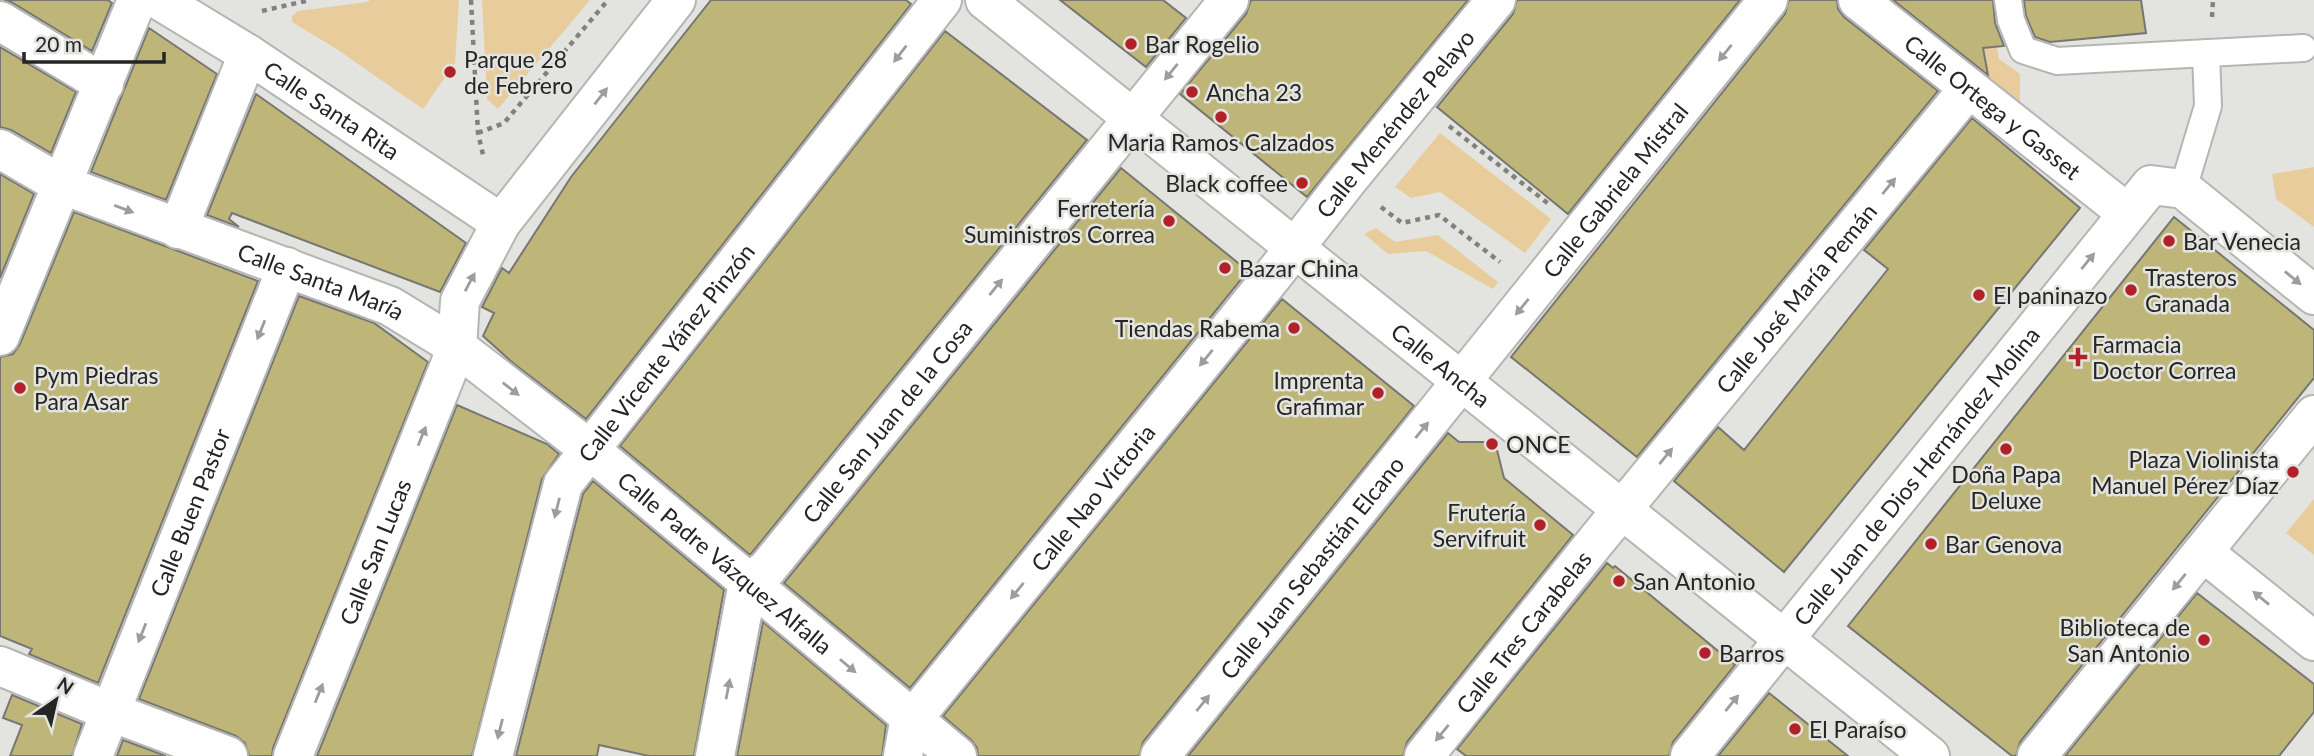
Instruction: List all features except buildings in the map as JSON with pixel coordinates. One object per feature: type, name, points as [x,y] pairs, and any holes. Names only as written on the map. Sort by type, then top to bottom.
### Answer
[{"type":"street","points":[[4,312],[104,84],[137,0]]},
{"type":"street","name":"Calle San Lucas","points":[[293,756],[457,347],[460,301],[501,223],[676,0]]},
{"type":"street","name":"Calle Vicente Yáñez Pinzón","points":[[493,756],[564,484],[942,0]]},
{"type":"street","name":"Calle Ancha","points":[[985,0],[1930,756]]},
{"type":"street","name":"Calle Menéndez Pelayo","points":[[1295,247],[1496,0]]},
{"type":"street","name":"Calle Gabriela Mistral","points":[[1462,380],[1768,0]]},
{"type":"street","name":"Calle Ortega y Gasset","points":[[1858,0],[2127,213]]},
{"type":"street","name":"Calle Santa Rita","points":[[179,5],[501,223]]},
{"type":"street","name":"Calle San Juan de la Cosa","points":[[748,583],[767,569],[1133,118],[1211,6]]},
{"type":"street","points":[[0,21],[104,84]]},
{"type":"street","points":[[178,229],[248,54]]},
{"type":"street","name":"Calle José María Pemán","points":[[1623,508],[1969,88]]},
{"type":"street","name":"Calle Santa María","points":[[0,149],[60,184],[390,306],[457,347]]},
{"type":"street","name":"Calle Juan de Dios Hernández Molina","points":[[1690,756],[2151,185],[2183,189]]},
{"type":"street","points":[[2183,189],[2314,295]]},
{"type":"street","name":"Calle Nao Victoria","points":[[908,738],[1295,247]]},
{"type":"street","name":"Calle Buen Pastor","points":[[93,756],[287,267]]},
{"type":"street","name":"Calle Padre Vázquez Alfalla","points":[[457,347],[589,449],[748,583],[908,738],[957,756]]},
{"type":"street","name":"Calle Juan Sebastián Elcano","points":[[1160,756],[1462,380]]},
{"type":"street","points":[[2037,756],[2314,415]]},
{"type":"street","name":"Calle Tres Carabelas","points":[[1424,756],[1623,508]]},
{"type":"street","points":[[2203,552],[2314,641]]},
{"type":"street","points":[[715,756],[748,583]]},
{"type":"street","points":[[0,666],[228,756]]},
{"type":"lane","points":[[2008,0],[2011,20],[2023,50],[2057,61],[2303,47]]},
{"type":"lane","points":[[2183,189],[2208,106],[2206,53]]},
{"type":"path","points":[[261,12],[310,0]]},
{"type":"path","points":[[471,0],[478,133],[484,159]]},
{"type":"path","points":[[478,133],[504,123],[608,0]]},
{"type":"path","points":[[1415,100],[1583,231]]},
{"type":"path","points":[[1347,181],[1402,223],[1439,215],[1536,290]]},
{"type":"shaded area","points":[[370,0],[459,0],[455,63],[423,109],[335,48],[292,22],[292,16],[298,11]]},
{"type":"shaded area","points":[[482,0],[590,0],[498,109],[487,99]]},
{"type":"shaded area","points":[[1974,0],[1988,0],[1999,59],[2020,74],[2020,105],[1990,85]]},
{"type":"shaded area","points":[[1440,133],[1551,219],[1525,253],[1440,192],[1411,198],[1395,187]]},
{"type":"shaded area","points":[[2314,167],[2314,227],[2276,199],[2272,174]]},
{"type":"shaded area","points":[[1376,228],[1395,242],[1438,235],[1498,282],[1493,289],[1426,251],[1388,254],[1364,234]]},
{"type":"shaded area","points":[[2314,499],[2314,555],[2286,533]]},
{"type":"place","name":"Bar Rogelio","points":[[1131,44]]},
{"type":"place","name":"Parque 28 de Febrero","points":[[450,72]]},
{"type":"place","name":"Ancha 23","points":[[1192,92]]},
{"type":"place","name":"Maria Ramos Calzados","points":[[1221,117]]},
{"type":"place","name":"Black coffee","points":[[1302,183]]},
{"type":"place","name":"Ferretería Suministros Correa","points":[[1169,221]]},
{"type":"place","name":"Bar Venecia","points":[[2169,241]]},
{"type":"place","name":"Bazar China","points":[[1225,268]]},
{"type":"place","name":"Trasteros Granada","points":[[2131,290]]},
{"type":"place","name":"El paninazo","points":[[1979,295]]},
{"type":"place","name":"Tiendas Rabema","points":[[1294,328]]},
{"type":"place","name":"Farmacia Doctor Correa","points":[[2078,357]]},
{"type":"place","name":"Pym Piedras Para Asar","points":[[20,388]]},
{"type":"place","name":"Imprenta Grafimar","points":[[1378,393]]},
{"type":"place","name":"ONCE","points":[[1492,444]]},
{"type":"place","name":"Doña Papa Deluxe","points":[[2006,449]]},
{"type":"place","name":"Plaza Violinista Manuel Pérez Díaz","points":[[2293,472]]},
{"type":"place","name":"Frutería Servifruit","points":[[1540,525]]},
{"type":"place","name":"Bar Genova","points":[[1931,544]]},
{"type":"place","name":"San Antonio","points":[[1619,581]]},
{"type":"place","name":"Biblioteca de San Antonio","points":[[2204,640]]},
{"type":"place","name":"Barros","points":[[1705,653]]},
{"type":"place","name":"El Paraíso","points":[[1795,729]]}]
